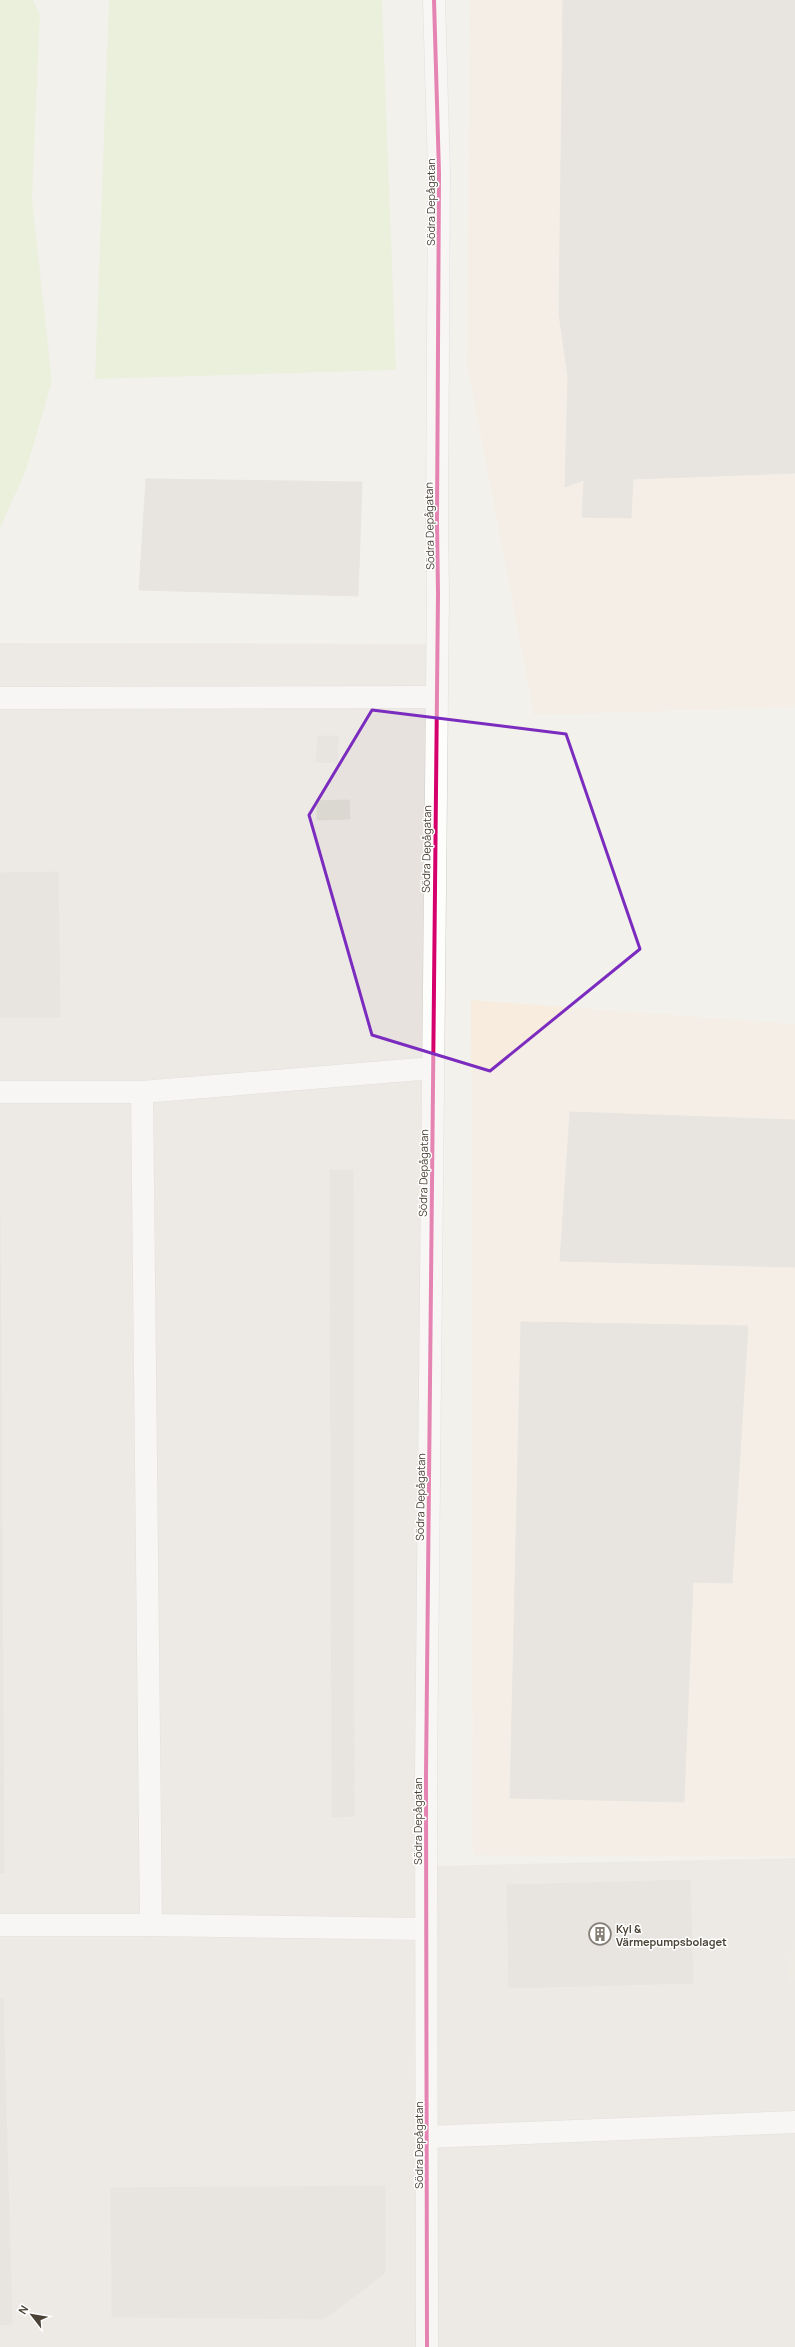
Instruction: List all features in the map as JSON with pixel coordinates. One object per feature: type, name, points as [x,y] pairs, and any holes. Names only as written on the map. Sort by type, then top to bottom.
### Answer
[{"type":"street","name":"Södra Depågatan","points":[[428,2347],[426,1929],[438,594],[439,173],[434,0]]},
{"type":"street","points":[[0,698],[436,697]]},
{"type":"street","points":[[0,1092],[142,1092],[433,1068]]},
{"type":"street","points":[[142,1092],[151,1925]]},
{"type":"street","points":[[0,1926],[151,1925],[426,1929]]},
{"type":"street","points":[[427,2137],[795,2122]]},
{"type":"highlighted area","points":[[372,710],[566,734],[640,949],[490,1071],[372,1035],[309,815]]},
{"type":"shaded area","points":[[470,0],[795,0],[795,707],[534,715],[467,364]]},
{"type":"shaded area","points":[[0,643],[439,644],[431,1866],[795,1858],[795,1940],[786,1982],[795,1982],[795,2347],[0,2347]]},
{"type":"shaded area","points":[[471,1000],[795,1024],[795,1857],[473,1855]]},
{"type":"shaded area","points":[[795,1935],[795,1982],[783,1983]]},
{"type":"green space","points":[[0,0],[33,0],[40,15],[32,199],[52,381],[26,470],[0,528]]},
{"type":"green space","points":[[109,0],[382,0],[396,370],[95,379]]},
{"type":"building","points":[[563,0],[795,0],[795,473],[633,479],[631,518],[582,517],[584,480],[565,487],[568,377],[559,314]]},
{"type":"building","points":[[146,479],[362,482],[358,596],[139,590]]},
{"type":"building","points":[[318,736],[338,736],[337,763],[316,762]]},
{"type":"building","points":[[349,800],[350,819],[317,820],[317,801]]},
{"type":"building","points":[[58,872],[60,1017],[0,1017],[0,873]]},
{"type":"building","points":[[570,1112],[795,1120],[795,1267],[560,1261]]},
{"type":"building","points":[[330,1170],[353,1170],[354,1816],[332,1817]]},
{"type":"building","points":[[0,1219],[4,1873],[0,1873]]},
{"type":"building","points":[[521,1322],[748,1326],[732,1583],[693,1582],[684,1802],[510,1798]]},
{"type":"building","name":"Kyl & Värmepumpsbolaget","points":[[690,1880],[693,1983],[509,1988],[507,1885]]},
{"type":"building","points":[[0,1998],[3,1998],[12,2324],[0,2325]]},
{"type":"building","points":[[385,2186],[385,2273],[324,2319],[112,2317],[111,2188]]},
{"type":"cycle path","points":[[427,2347],[426,1776],[438,594],[439,173],[434,0]]},
{"type":"place","name":"Kyl & Värmepumpsbolaget","points":[[600,1934]]}]
